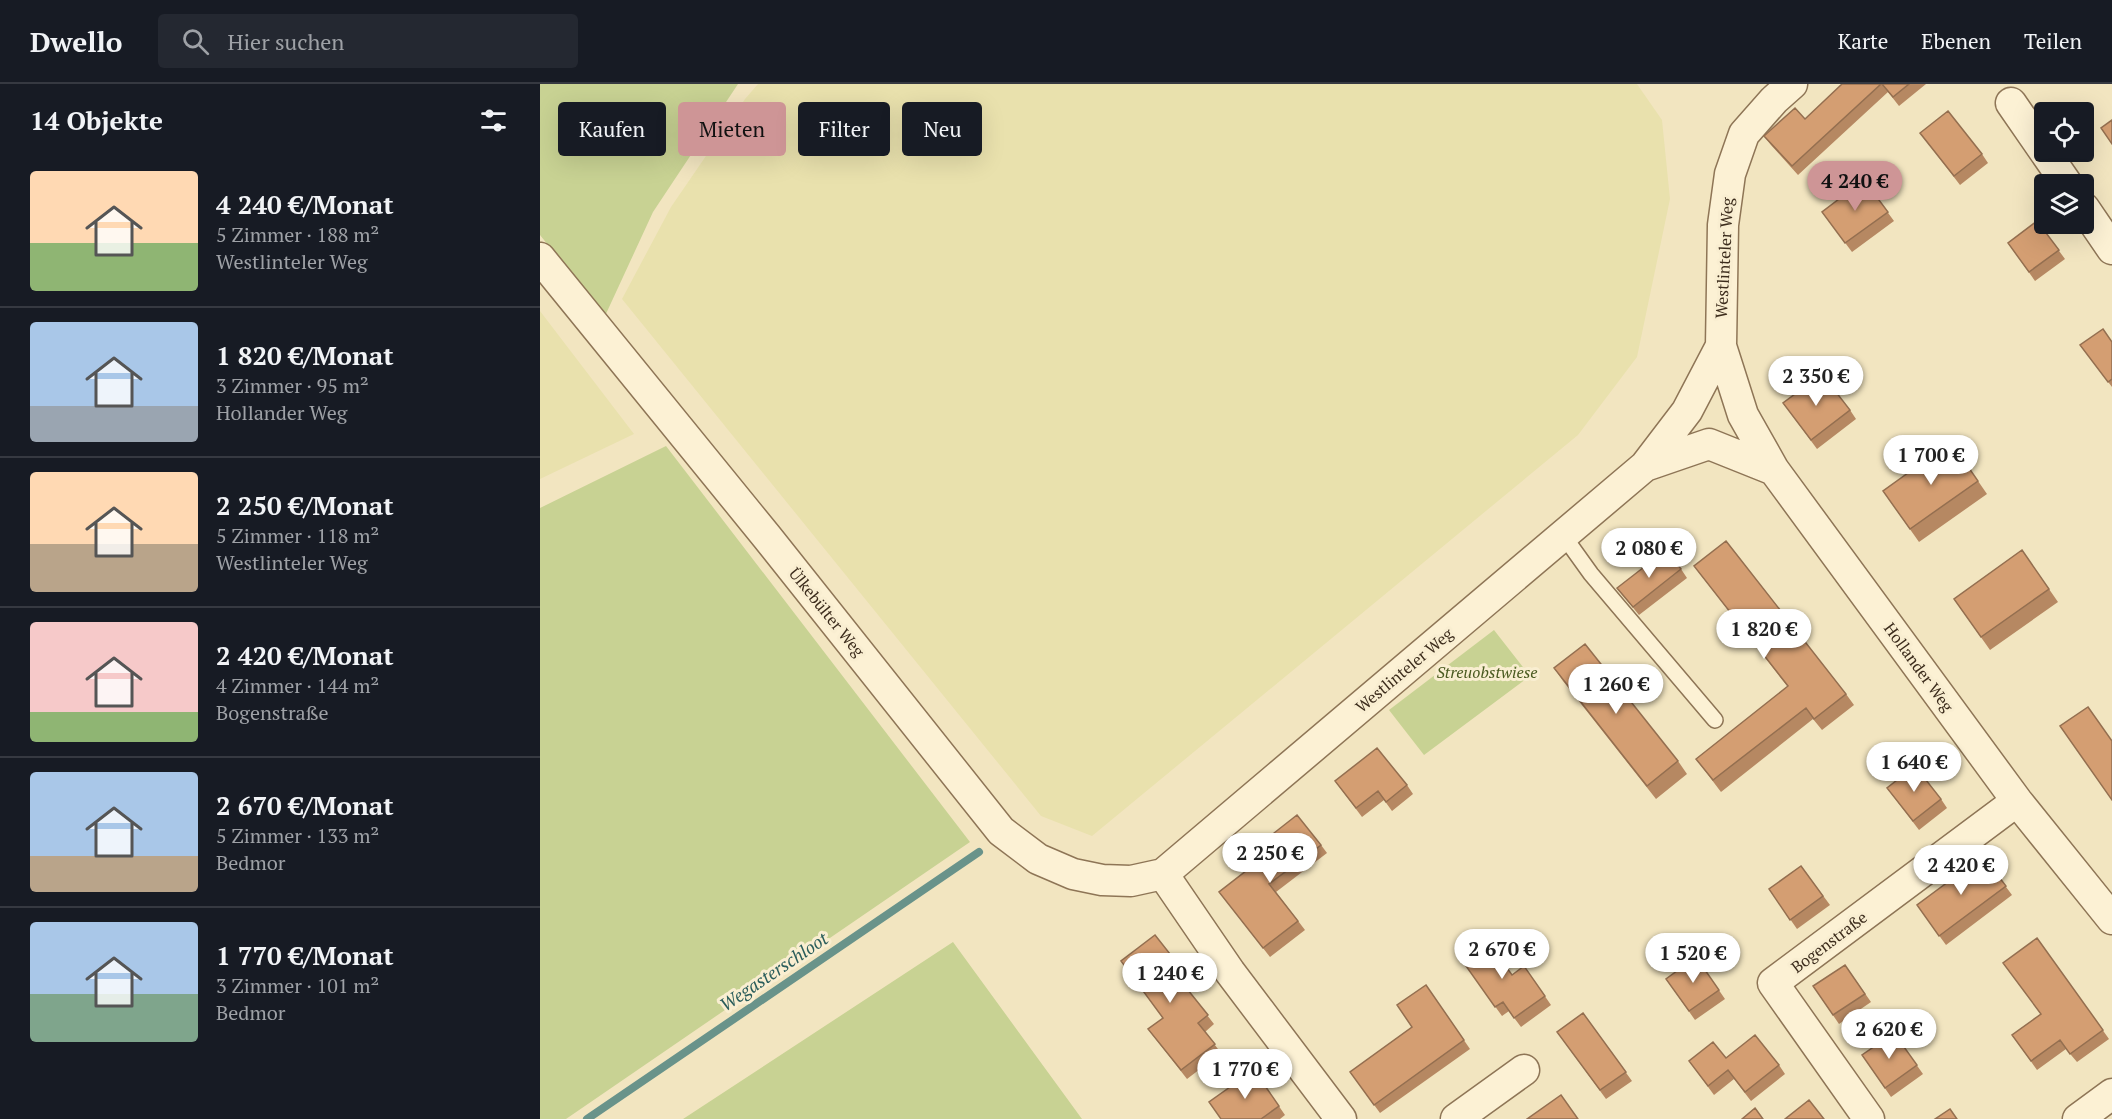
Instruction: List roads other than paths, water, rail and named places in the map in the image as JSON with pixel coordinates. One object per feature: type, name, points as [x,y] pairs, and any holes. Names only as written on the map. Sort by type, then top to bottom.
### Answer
[{"type":"street","name":"Westlinteler Weg","points":[[1774,470],[1743,415],[1720,346],[1723,225],[1730,174],[1744,134],[1774,100],[1792,84]]},
{"type":"street","points":[[2011,103],[2060,174]]},
{"type":"street","points":[[2094,223],[2112,249]]},
{"type":"street","name":"Ülkebülter Weg","points":[[540,258],[767,537],[1001,831],[1038,859],[1073,874],[1102,880],[1131,881],[1163,874]]},
{"type":"street","name":"Westlinteler Weg","points":[[1163,874],[1645,466],[1687,411],[1720,346]]},
{"type":"street","name":"Westlinteler Weg","points":[[1645,466],[1709,444],[1774,470]]},
{"type":"street","name":"Hollander Weg","points":[[1774,470],[2017,801],[2112,919]]},
{"type":"street","name":"Bogenstraße","points":[[1869,1119],[1773,983],[2017,801]]},
{"type":"street","points":[[1163,874],[1230,972],[1341,1119]]},
{"type":"street","points":[[1456,1119],[1524,1070]]},
{"type":"street","points":[[2078,1119],[2112,1094]]},
{"type":"lane","points":[[1563,535],[1591,574],[1715,720]]},
{"type":"waterway","name":"Wegasterschloot","points":[[587,1119],[979,852]]},
{"type":"park label","name":"Streuobstwiese","points":[[1487,672]]}]
